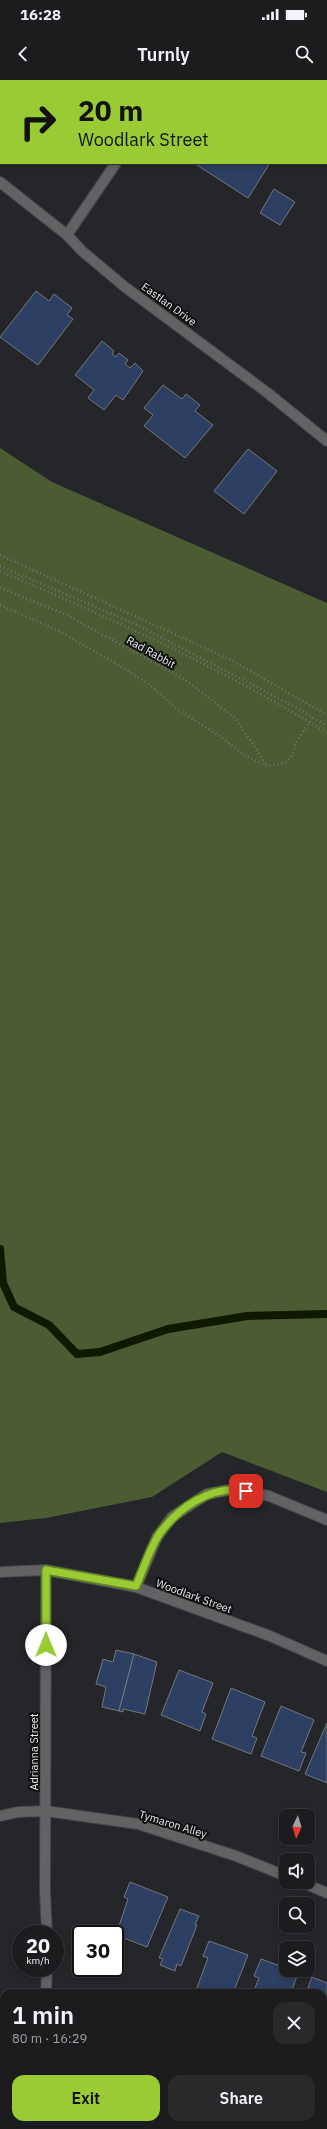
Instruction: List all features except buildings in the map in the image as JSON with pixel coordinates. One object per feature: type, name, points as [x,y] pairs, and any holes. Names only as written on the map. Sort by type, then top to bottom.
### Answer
[{"type":"street","points":[[67,235],[115,164]]},
{"type":"street","name":"Eastlan Drive","points":[[0,182],[67,235],[82,252],[125,287],[269,394],[327,441]]},
{"type":"street","points":[[136,1586],[157,1537],[172,1517],[207,1494],[235,1489],[269,1496],[327,1520]]},
{"type":"street","name":"Woodlark Street","points":[[0,1572],[46,1570],[136,1586],[270,1636],[327,1660]]},
{"type":"street","name":"Adrianna Street","points":[[46,1570],[45,1892],[47,1925]]},
{"type":"street","name":"Tymaron Alley","points":[[0,1816],[18,1812],[46,1812],[138,1824],[236,1856],[279,1873]]},
{"type":"street","points":[[315,1888],[327,1892]]},
{"type":"street","points":[[46,1989],[47,1977]]},
{"type":"path","points":[[0,555],[229,659],[327,715]]},
{"type":"path","points":[[0,566],[135,624],[313,717],[327,726]]},
{"type":"path","points":[[0,571],[99,614],[241,684],[285,707],[327,734]]},
{"type":"path","name":"Rad Rabbit","points":[[0,588],[67,615],[184,679],[236,719],[267,766]]},
{"type":"path","points":[[0,605],[56,630],[110,660],[150,685],[177,709],[221,737],[244,755],[267,766],[284,763],[292,756],[296,742],[313,717]]},
{"type":"green space","points":[[0,448],[52,482],[327,603],[327,1492],[222,1452],[152,1497],[46,1518],[0,1523]]},
{"type":"waterway","points":[[0,1249],[3,1283],[14,1307],[49,1325],[77,1354],[100,1352],[168,1329],[247,1316],[327,1314]]},
{"type":"route","points":[[46,1645],[46,1570],[136,1586],[157,1537],[172,1517],[207,1494],[235,1489],[246,1491]]}]
